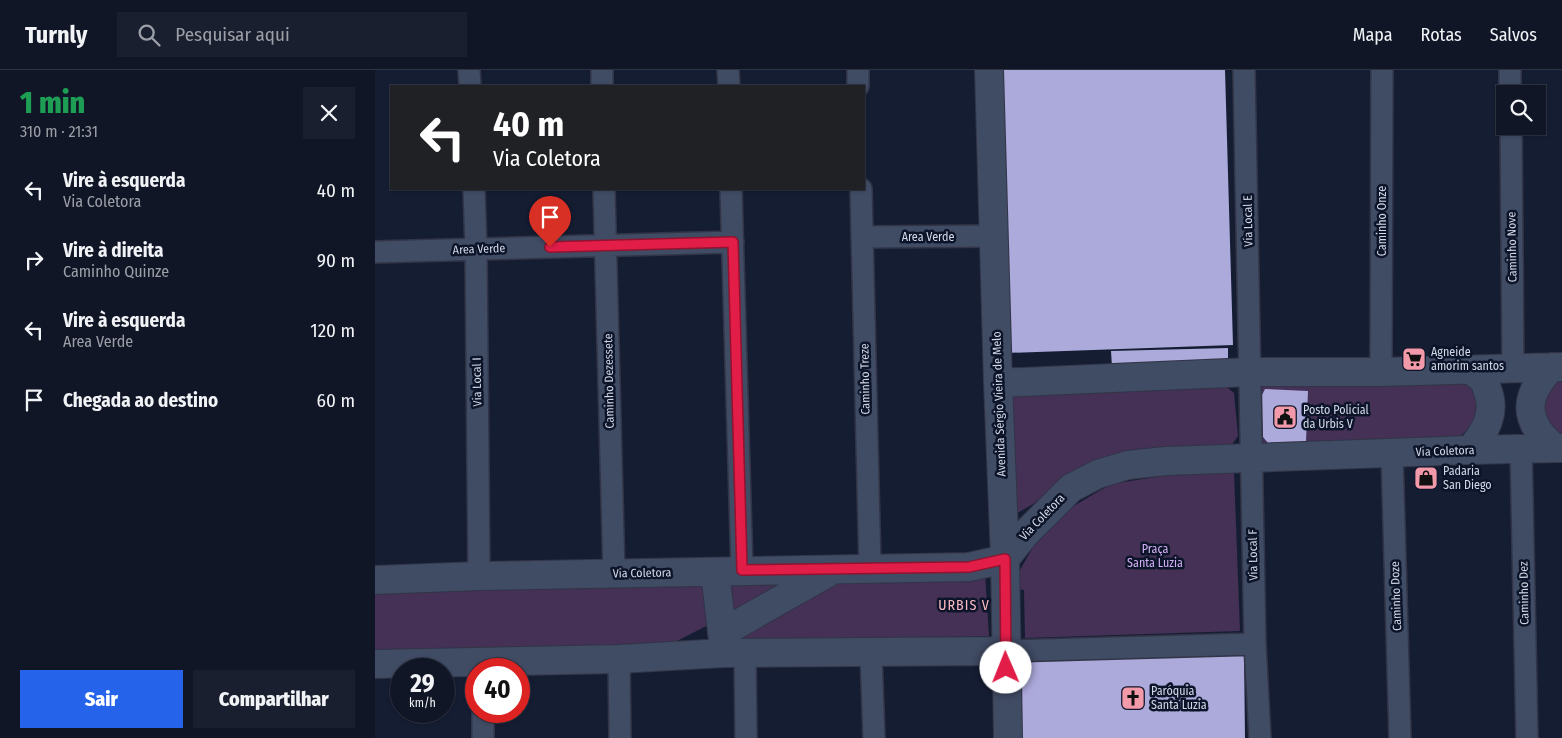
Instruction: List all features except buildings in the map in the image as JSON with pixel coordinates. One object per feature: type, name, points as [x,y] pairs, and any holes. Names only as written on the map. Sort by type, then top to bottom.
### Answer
[{"type":"street","points":[[469,70],[470,85]]},
{"type":"street","points":[[602,70],[602,85]]},
{"type":"street","points":[[728,70],[729,85]]},
{"type":"street","points":[[858,70],[858,85]]},
{"type":"street","name":"Avenida Sérgio Vieira de Melo","points":[[989,70],[1005,559],[1008,738]]},
{"type":"street","name":"Via Local E","points":[[1244,70],[1251,372]]},
{"type":"street","name":"Caminho Onze","points":[[1381,372],[1382,70]]},
{"type":"street","points":[[1510,70],[1510,85]]},
{"type":"street","name":"Caminho Nove","points":[[1511,135],[1513,368]]},
{"type":"street","name":"Via Local I","points":[[474,190],[479,576]]},
{"type":"street","name":"Caminho Dezessete","points":[[604,190],[614,574]]},
{"type":"street","points":[[731,190],[733,242],[729,571],[731,646],[746,738]]},
{"type":"street","name":"Caminho Treze","points":[[861,190],[870,568]]},
{"type":"street","name":"Area Verde","points":[[862,237],[993,236]]},
{"type":"street","name":"Area Verde","points":[[375,252],[733,242]]},
{"type":"street","points":[[998,383],[1251,372],[1381,372],[1557,367]]},
{"type":"street","points":[[1557,367],[1541,378],[1535,388],[1530,400],[1530,415],[1538,431],[1558,448]]},
{"type":"street","points":[[1469,369],[1483,380],[1490,395],[1491,407],[1489,421],[1482,436],[1470,450]]},
{"type":"street","name":"Via Local F","points":[[1251,372],[1255,644],[1260,738]]},
{"type":"street","name":"Via Coletora","points":[[375,580],[479,576],[969,567],[1005,559],[1025,534],[1071,488],[1098,474],[1129,465],[1166,461],[1558,448]]},
{"type":"street","name":"Caminho Dez","points":[[1521,449],[1527,738]]},
{"type":"street","name":"Caminho Doze","points":[[1392,453],[1400,738]]},
{"type":"street","points":[[731,646],[835,569]]},
{"type":"street","points":[[530,664],[619,659],[731,646],[871,652],[1006,651],[1255,644]]},
{"type":"street","points":[[871,652],[874,738]]},
{"type":"street","points":[[619,659],[620,738]]},
{"type":"street","points":[[375,664],[465,666]]},
{"type":"street","points":[[483,723],[483,738]]},
{"type":"green space","points":[[1562,373],[1562,441],[1540,422],[1548,381]]},
{"type":"green space","points":[[1463,379],[1476,394],[1478,408],[1472,423],[1459,438],[1263,446],[1257,438],[1261,382]]},
{"type":"green space","points":[[1223,384],[1234,393],[1238,436],[1231,446],[1133,451],[1096,460],[1069,475],[1033,504],[1019,512],[1009,512],[1008,392]]},
{"type":"green space","name":"Praça Santa Luzia","points":[[1234,472],[1240,631],[1025,638],[1024,590],[1016,589],[1020,570],[1033,547],[1072,507],[1111,484],[1182,473]]},
{"type":"green space","points":[[985,573],[989,636],[732,641],[841,581]]},
{"type":"green space","points":[[800,578],[675,642],[644,645],[375,655],[375,589]]},
{"type":"place","name":"Agneide amorim santos","points":[[1414,359]]},
{"type":"place","name":"Posto Policial da Urbis V","points":[[1285,417]]},
{"type":"place","name":"Padaria San Diego","points":[[1426,478]]},
{"type":"place","name":"Paróquia Santa Luzia","points":[[1133,698]]},
{"type":"district","name":"URBIS V","points":[[964,605]]},
{"type":"route","points":[[550,247],[733,242],[742,570],[969,567],[1005,559],[1006,668]]}]
